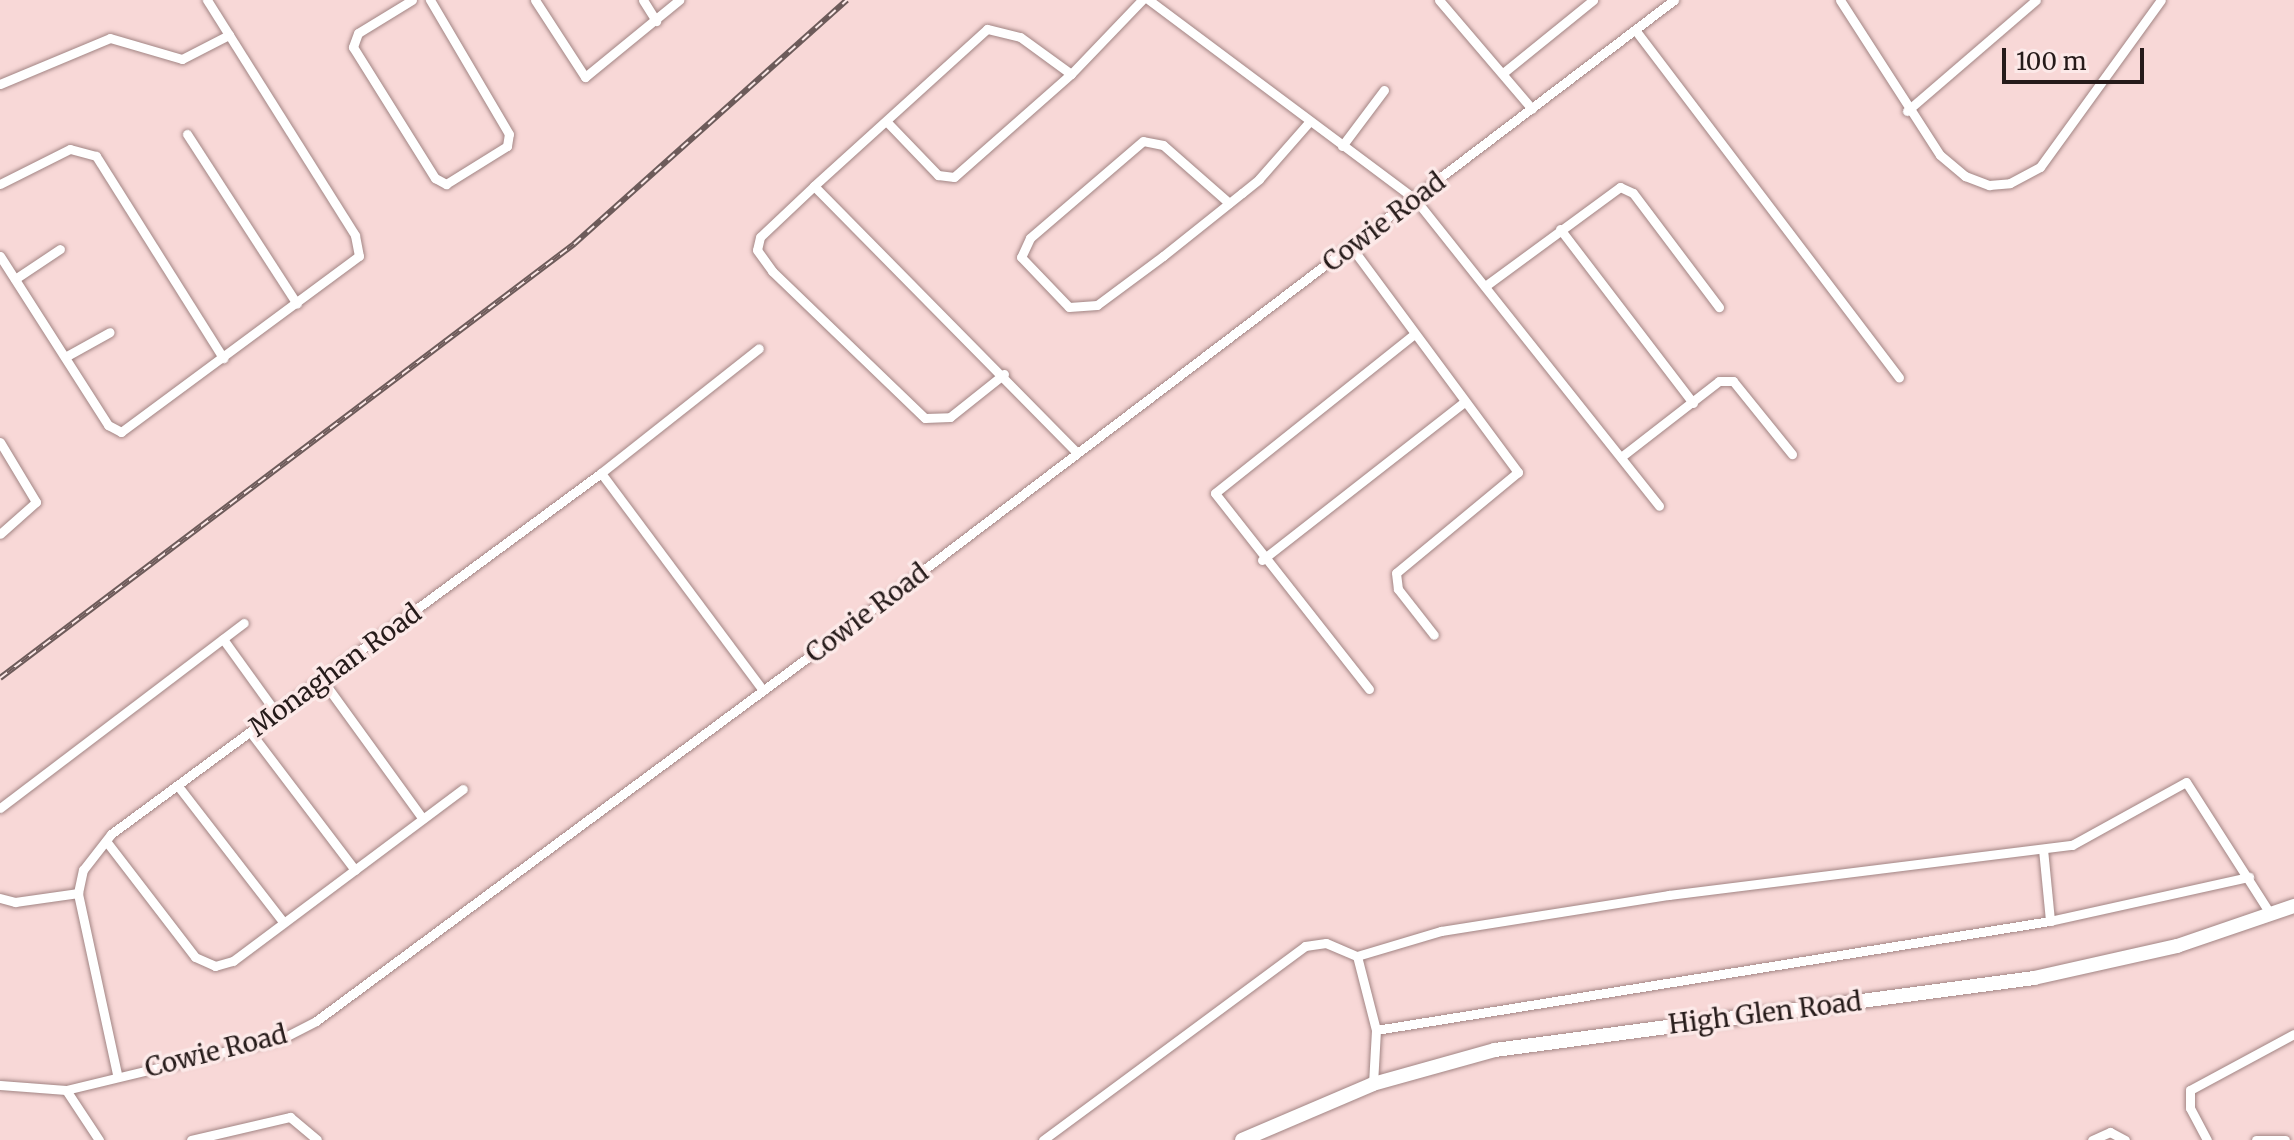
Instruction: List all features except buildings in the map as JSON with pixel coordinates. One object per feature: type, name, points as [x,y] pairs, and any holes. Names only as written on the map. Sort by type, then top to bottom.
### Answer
[{"type":"main road","name":"High Glen Road","points":[[1242,1140],[1373,1084],[1540,1042],[2034,978],[2177,946],[2294,906]]},
{"type":"street","points":[[0,256],[108,425],[121,432],[359,256],[360,247],[207,0]]},
{"type":"street","points":[[412,0],[358,33],[353,47],[435,178],[446,184],[507,146],[509,134],[430,0]]},
{"type":"street","points":[[535,0],[585,77],[679,0]]},
{"type":"street","points":[[643,0],[656,21]]},
{"type":"street","points":[[887,122],[938,175],[954,177],[1071,74],[1142,0]]},
{"type":"street","points":[[1149,0],[1415,199],[1488,284],[1659,506]]},
{"type":"street","points":[[1503,73],[1593,0]]},
{"type":"street","name":"Cowie Road","points":[[0,1085],[66,1090],[117,1074],[305,1028],[763,690],[1076,452],[1352,248],[1674,0]]},
{"type":"street","points":[[1840,0],[1907,111],[1965,176],[2010,183],[2057,149],[2161,0]]},
{"type":"street","points":[[1907,111],[2036,0]]},
{"type":"street","points":[[1446,2],[1532,109]]},
{"type":"street","points":[[1004,374],[950,417],[925,418],[772,271],[757,250],[760,237],[987,29],[1020,37],[1071,74]]},
{"type":"street","points":[[1636,31],[1899,377]]},
{"type":"street","points":[[0,84],[110,38],[182,59],[229,35]]},
{"type":"street","points":[[1342,146],[1384,90]]},
{"type":"street","points":[[1229,203],[1163,145],[1143,141],[1030,238],[1021,257],[1059,299],[1086,309],[1229,203],[1309,122]]},
{"type":"street","points":[[187,134],[297,304]]},
{"type":"street","points":[[0,184],[70,149],[96,156],[223,358]]},
{"type":"street","points":[[814,186],[1004,374],[1076,452]]},
{"type":"street","points":[[1488,284],[1620,187],[1633,193],[1719,307]]},
{"type":"street","points":[[1560,229],[1693,403]]},
{"type":"street","points":[[1352,248],[1413,335],[1518,472],[1396,573],[1398,589],[1434,635]]},
{"type":"street","points":[[15,279],[60,249]]},
{"type":"street","points":[[65,357],[110,332]]},
{"type":"street","points":[[1369,689],[1262,560],[1215,493],[1413,335]]},
{"type":"street","name":"Monaghan Road","points":[[78,893],[83,870],[106,841],[601,473],[759,348]]},
{"type":"street","points":[[1621,457],[1719,381],[1733,381],[1792,454]]},
{"type":"street","points":[[1262,560],[1464,402]]},
{"type":"street","points":[[0,442],[36,502],[0,534]]},
{"type":"street","points":[[601,473],[763,690]]},
{"type":"street","points":[[0,808],[244,623]]},
{"type":"street","points":[[223,639],[277,714]]},
{"type":"street","points":[[323,681],[423,819]]},
{"type":"street","points":[[251,733],[355,870]]},
{"type":"street","points":[[1043,1140],[1305,946],[1326,943],[1357,956],[1441,931],[1669,895],[2072,845],[2186,782],[2271,915]]},
{"type":"street","points":[[178,786],[283,922]]},
{"type":"street","points":[[106,841],[195,957],[215,966],[233,961],[463,789]]},
{"type":"street","points":[[2043,849],[2050,921]]},
{"type":"street","points":[[1376,1030],[2050,921],[2249,877]]},
{"type":"street","points":[[0,898],[15,902],[78,893],[117,1074]]},
{"type":"street","points":[[1357,956],[1376,1030],[1373,1084]]},
{"type":"street","points":[[2207,1140],[2190,1108],[2190,1090],[2294,1034]]},
{"type":"street","points":[[66,1090],[99,1140]]},
{"type":"street","points":[[191,1140],[290,1117],[317,1140]]},
{"type":"street","points":[[2092,1140],[2110,1132],[2125,1140]]},
{"type":"street","points":[[2256,1140],[2285,1140]]},
{"type":"railway","points":[[0,678],[574,244],[847,0]]}]
